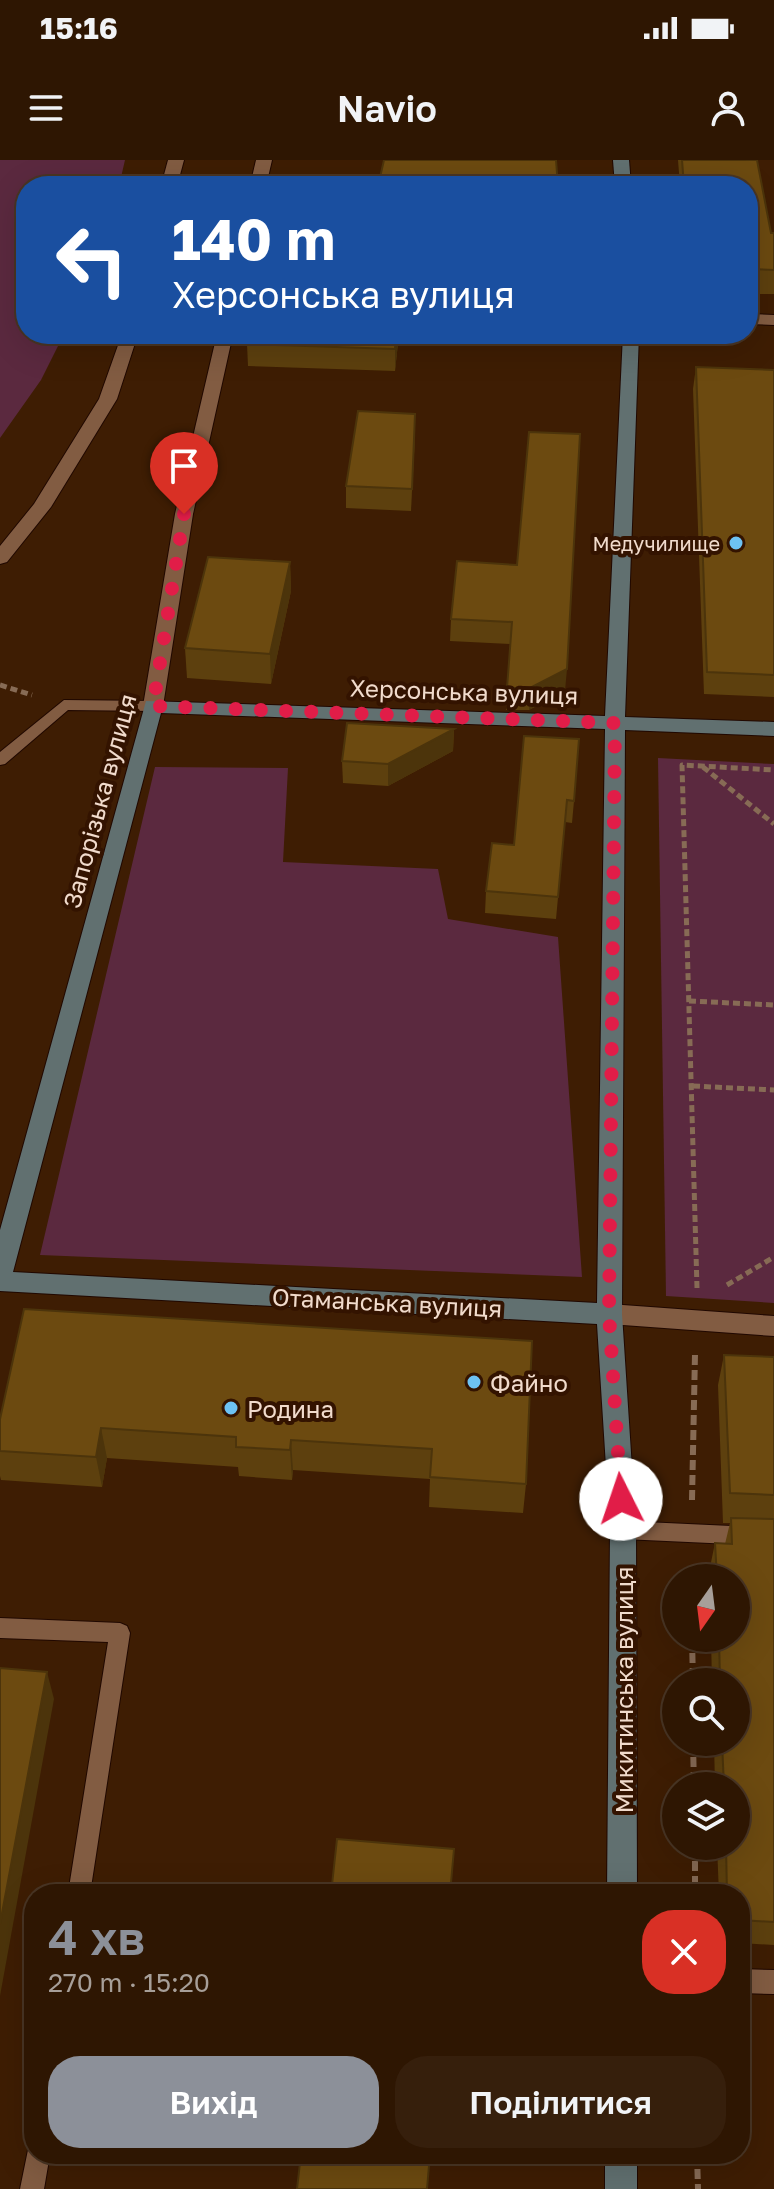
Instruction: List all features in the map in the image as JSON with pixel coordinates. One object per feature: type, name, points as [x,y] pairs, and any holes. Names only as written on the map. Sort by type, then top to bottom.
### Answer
[{"type":"street","points":[[0,558],[42,507],[108,399],[127,344]]},
{"type":"street","name":"Запорізька вулиця","points":[[0,1278],[153,706],[184,514],[223,344]]},
{"type":"street","name":"Микитинська вулиця","points":[[622,1884],[623,1530],[609,1314],[615,723],[631,344]]},
{"type":"street","name":"Херсонська вулиця","points":[[153,706],[774,729]]},
{"type":"street","name":"Отаманська вулиця","points":[[0,1278],[774,1326]]},
{"type":"street","points":[[621,2164],[621,2189]]},
{"type":"lane","points":[[0,760],[64,705],[153,706]]},
{"type":"lane","points":[[623,1530],[774,1537]]},
{"type":"lane","points":[[0,1628],[120,1633],[81,1884]]},
{"type":"lane","points":[[750,1981],[774,1982]]},
{"type":"lane","points":[[32,2189],[36,2164]]},
{"type":"path","points":[[691,1564],[696,1320],[693,1086],[682,765],[774,770]]},
{"type":"path","points":[[702,766],[774,824]]},
{"type":"path","points":[[689,1001],[774,1005]]},
{"type":"path","points":[[693,1086],[774,1090]]},
{"type":"path","points":[[724,1287],[774,1257]]},
{"type":"path","points":[[695,1860],[695,1884]]},
{"type":"path","points":[[697,2164],[698,2189]]},
{"type":"shaded area","points":[[0,160],[125,160],[121,176],[16,176],[16,344],[59,344],[41,380],[0,438]]},
{"type":"shaded area","points":[[658,758],[774,764],[774,1303],[666,1296]]},
{"type":"shaded area","points":[[155,767],[288,768],[283,862],[438,869],[448,919],[558,937],[582,1277],[40,1255]]},
{"type":"building","points":[[384,160],[556,160],[557,176],[380,176]]},
{"type":"building","points":[[682,160],[757,160],[771,233],[774,233],[774,270],[758,269],[758,176],[683,176]]},
{"type":"building","points":[[247,344],[395,344],[395,349]]},
{"type":"building","name":"Медучилище","points":[[696,367],[774,370],[774,675],[707,672]]},
{"type":"building","points":[[358,411],[415,414],[412,489],[346,486]]},
{"type":"building","points":[[529,432],[580,434],[567,669],[530,688],[507,688],[512,622],[451,619],[457,561],[517,565]]},
{"type":"building","points":[[208,557],[290,562],[270,654],[185,648]]},
{"type":"building","points":[[347,723],[454,729],[388,764],[342,761]]},
{"type":"building","points":[[524,736],[579,739],[574,801],[567,800],[558,897],[486,891],[492,843],[514,845]]},
{"type":"building","points":[[24,1309],[532,1341],[526,1484],[430,1477],[432,1449],[291,1440],[290,1450],[236,1447],[236,1437],[101,1428],[96,1457],[0,1451],[0,1419]]},
{"type":"building","points":[[724,1355],[774,1357],[774,1495],[730,1493]]},
{"type":"building","points":[[731,1518],[774,1519],[774,1922],[750,1921],[750,1884],[727,1884],[726,1860],[750,1860],[750,1772],[723,1772],[723,1756],[750,1756],[750,1668],[720,1668],[719,1652],[750,1652],[750,1564],[716,1564],[715,1543],[732,1544]]},
{"type":"building","points":[[0,1668],[47,1672],[0,1924]]},
{"type":"building","points":[[337,1839],[454,1849],[451,1884],[332,1884]]},
{"type":"building","points":[[300,2164],[429,2164],[427,2189],[297,2189]]},
{"type":"place","name":"Медучилище","points":[[736,543]]},
{"type":"place","name":"Файно","points":[[474,1382]]},
{"type":"place","name":"Родина","points":[[231,1408]]},
{"type":"route","points":[[184,514],[153,706],[615,723],[609,1314],[621,1499]]}]
